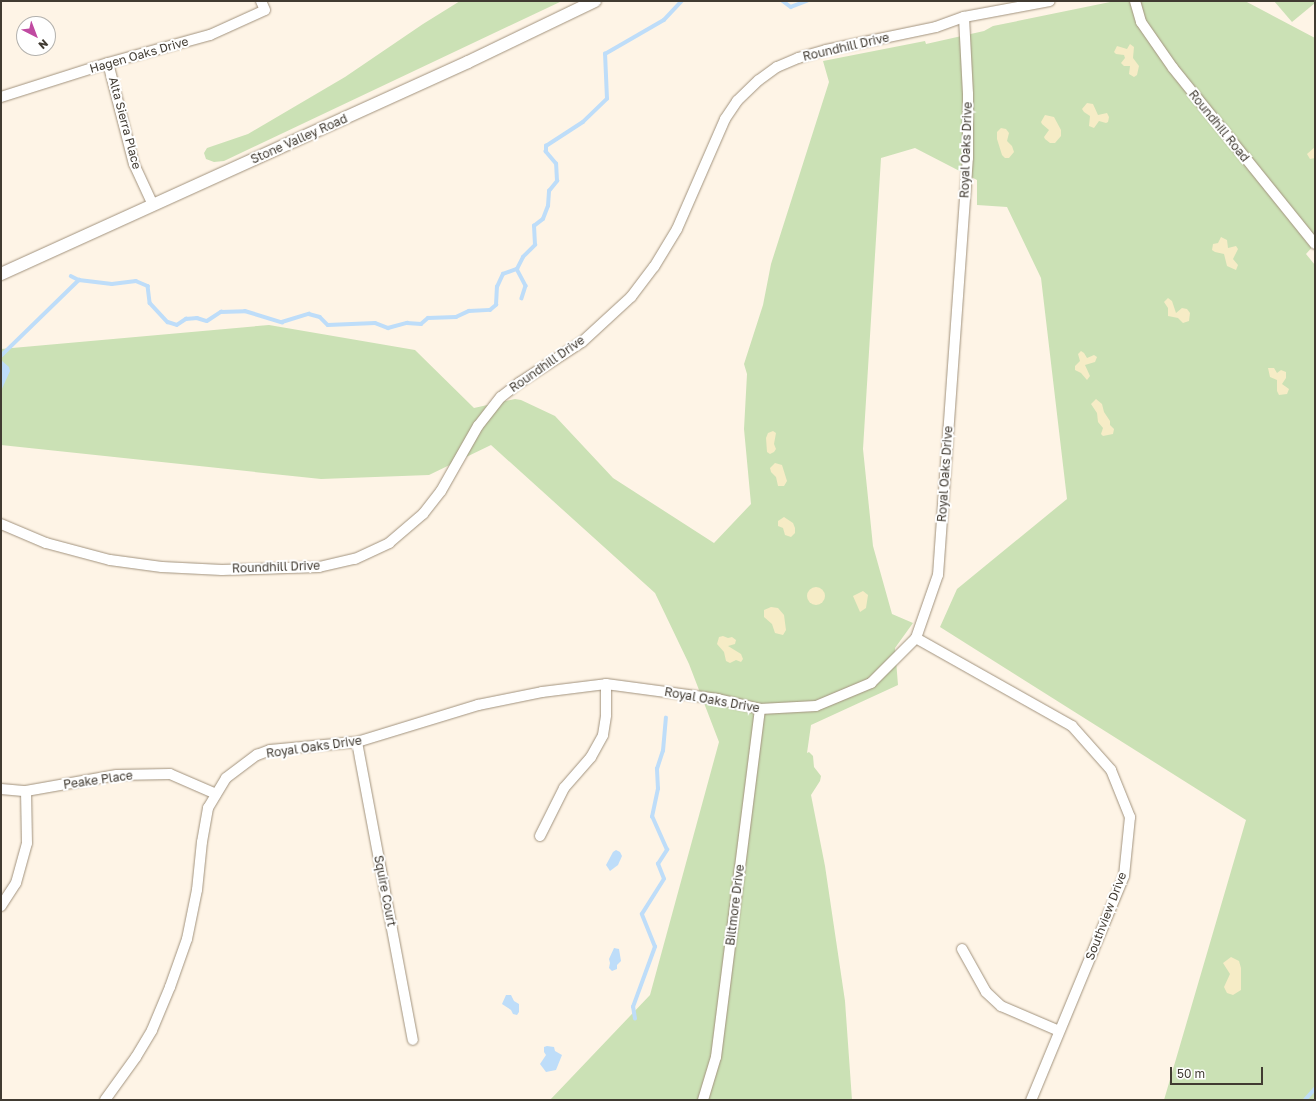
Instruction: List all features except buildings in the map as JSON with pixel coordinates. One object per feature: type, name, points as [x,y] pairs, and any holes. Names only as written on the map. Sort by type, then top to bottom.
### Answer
[{"type":"street","name":"Hagen Oaks Drive","points":[[1,96],[108,63],[210,35],[266,10],[261,1]]},
{"type":"street","name":"Stone Valley Road","points":[[1,274],[461,65],[595,1]]},
{"type":"street","name":"Roundhill Drive","points":[[1,524],[46,543],[110,560],[162,567],[222,570],[319,567],[355,559],[389,543],[423,514],[441,491],[478,426],[501,397],[519,382],[582,342],[631,297],[654,267],[677,229],[725,119],[737,101],[759,80],[777,67],[798,58],[826,50],[936,27],[964,17],[1050,1]]},
{"type":"street","name":"Roundhill Road","points":[[1135,1],[1141,22],[1173,68],[1315,244]]},
{"type":"street","name":"Royal Oaks Drive","points":[[106,1100],[136,1057],[152,1030],[170,987],[187,939],[197,890],[202,842],[207,815],[216,794],[226,778],[257,755],[270,750],[357,742],[478,705],[542,692],[606,684],[718,699],[760,709],[816,706],[871,683],[916,638],[938,575],[968,158],[968,94],[964,17]]},
{"type":"street","name":"Alta Sierra Place","points":[[108,63],[134,164],[153,205]]},
{"type":"street","name":"Southview Drive","points":[[916,638],[1072,726],[1111,770],[1130,817],[1124,876],[1031,1100]]},
{"type":"street","points":[[540,836],[564,788],[591,757],[604,735],[606,715],[606,684]]},
{"type":"street","name":"Biltmore Drive","points":[[703,1100],[716,1057],[760,709]]},
{"type":"street","name":"Squire Court","points":[[357,742],[413,1040]]},
{"type":"street","name":"Peake Place","points":[[1,789],[26,791],[117,775],[170,774],[216,794]]},
{"type":"street","points":[[1,906],[16,883],[27,843],[26,791]]},
{"type":"street","points":[[962,949],[986,992],[1001,1006],[1059,1031]]},
{"type":"green space","points":[[460,1],[562,1],[224,161],[214,162],[206,159],[204,153],[207,148],[248,134],[345,77],[423,24]]},
{"type":"green space","points":[[1115,1],[1245,1],[1315,38],[1315,244],[1306,254],[1315,265],[1315,1100],[1164,1100],[1246,820],[940,627],[957,589],[1067,499],[1041,278],[1007,207],[977,205],[977,180],[915,148],[881,158],[863,449],[873,546],[892,614],[913,623],[895,648],[898,685],[811,725],[807,753],[809,752],[813,756],[814,767],[821,776],[820,781],[811,795],[825,866],[845,1001],[852,1100],[550,1100],[650,995],[719,742],[689,664],[655,593],[491,445],[429,475],[321,479],[1,445],[1,349],[269,325],[415,350],[474,408],[515,399],[521,400],[555,416],[613,478],[714,543],[751,504],[744,429],[747,374],[744,364],[763,305],[771,264],[829,82],[823,61],[925,41],[926,44],[984,31],[993,26]]},
{"type":"green space","points":[[1274,1],[1315,1],[1315,3],[1292,22]]},
{"type":"sand","points":[[1130,44],[1134,47],[1133,58],[1139,66],[1137,75],[1134,77],[1129,74],[1130,66],[1124,66],[1121,63],[1125,58],[1124,55],[1116,54],[1114,52],[1117,46],[1127,49]]},
{"type":"sand","points":[[1087,103],[1093,104],[1098,115],[1107,113],[1109,117],[1108,122],[1106,123],[1099,121],[1094,128],[1089,126],[1090,116],[1082,109]]},
{"type":"sand","points":[[1045,115],[1054,117],[1061,130],[1061,136],[1055,143],[1050,143],[1044,137],[1049,130],[1041,122]]},
{"type":"sand","points":[[1001,128],[1006,129],[1009,133],[1007,141],[1012,146],[1014,152],[1009,158],[1005,158],[1002,155],[997,139],[997,132]]},
{"type":"sand","points":[[1315,147],[1315,158],[1310,159],[1307,154]]},
{"type":"sand","points":[[1221,237],[1227,240],[1228,248],[1236,246],[1238,249],[1233,259],[1238,265],[1236,270],[1227,266],[1224,254],[1212,250],[1213,244],[1218,243]]},
{"type":"sand","points":[[1168,298],[1172,301],[1176,313],[1182,308],[1187,309],[1190,313],[1189,321],[1183,323],[1178,318],[1168,316],[1168,308],[1164,302]]},
{"type":"sand","points":[[1081,351],[1087,358],[1094,355],[1097,357],[1095,362],[1085,365],[1090,376],[1087,380],[1081,373],[1075,370],[1075,366],[1080,361],[1078,354]]},
{"type":"sand","points":[[1268,368],[1274,368],[1277,373],[1281,370],[1286,372],[1286,378],[1282,384],[1289,389],[1287,394],[1279,395],[1277,391],[1277,380],[1270,377]]},
{"type":"sand","points":[[1096,399],[1102,404],[1104,412],[1110,421],[1110,425],[1114,429],[1113,434],[1103,436],[1101,434],[1103,428],[1098,422],[1097,413],[1091,404]]},
{"type":"sand","points":[[773,431],[776,433],[774,444],[776,449],[770,454],[767,452],[766,438],[768,433]]},
{"type":"sand","points":[[775,463],[782,465],[787,481],[784,486],[778,486],[776,477],[771,472],[770,468]]},
{"type":"sand","points":[[784,517],[793,523],[795,528],[795,533],[791,537],[785,535],[783,528],[778,526],[778,521]]},
{"type":"sand","points":[[816,587],[822,590],[825,596],[822,602],[816,605],[810,602],[807,596],[810,590]]},
{"type":"sand","points":[[863,591],[868,595],[866,608],[860,612],[853,596]]},
{"type":"sand","points":[[771,607],[778,608],[784,615],[786,630],[783,635],[775,633],[772,624],[764,617],[764,610]]},
{"type":"sand","points":[[723,636],[728,638],[732,637],[736,640],[735,644],[728,646],[741,654],[743,659],[741,662],[736,660],[730,663],[726,661],[724,652],[717,644],[719,637]]},
{"type":"sand","points":[[1231,957],[1239,961],[1241,968],[1241,990],[1233,995],[1227,993],[1224,987],[1230,974],[1223,963]]},
{"type":"water","points":[[1,360],[9,367],[10,371],[1,391]]},
{"type":"water","points":[[616,850],[620,852],[622,856],[618,865],[610,871],[606,865],[613,852]]},
{"type":"water","points":[[614,948],[619,949],[621,961],[617,965],[617,969],[612,971],[609,968],[609,959]]},
{"type":"water","points":[[506,995],[511,995],[514,1001],[519,1004],[519,1012],[517,1015],[513,1014],[511,1010],[502,1004]]},
{"type":"water","points":[[544,1047],[554,1047],[555,1051],[562,1055],[556,1070],[546,1072],[540,1064],[546,1055],[544,1052]]},
{"type":"waterway","points":[[71,276],[79,280],[112,284],[136,281],[148,286],[150,303],[168,322],[177,325],[186,319],[197,318],[207,321],[221,312],[245,311],[282,322],[309,314],[320,317],[328,325],[375,323],[388,328],[407,323],[421,324],[428,318],[456,317],[469,311],[490,310],[496,305],[497,287],[503,274],[517,269],[523,257],[535,245],[534,226],[543,219],[548,206],[549,191],[557,181],[556,164],[546,152],[546,146],[583,122],[607,99],[605,54],[664,20],[682,1]]},
{"type":"waterway","points":[[783,1],[791,7],[807,1]]},
{"type":"waterway","points":[[517,269],[526,286],[522,298]]},
{"type":"waterway","points":[[1,356],[79,280]]},
{"type":"waterway","points":[[635,1019],[633,1007],[655,947],[642,914],[664,879],[658,864],[667,850],[652,817],[658,789],[657,769],[663,751],[666,718]]},
{"type":"waterway","points":[[1305,1100],[1315,1089]]}]
